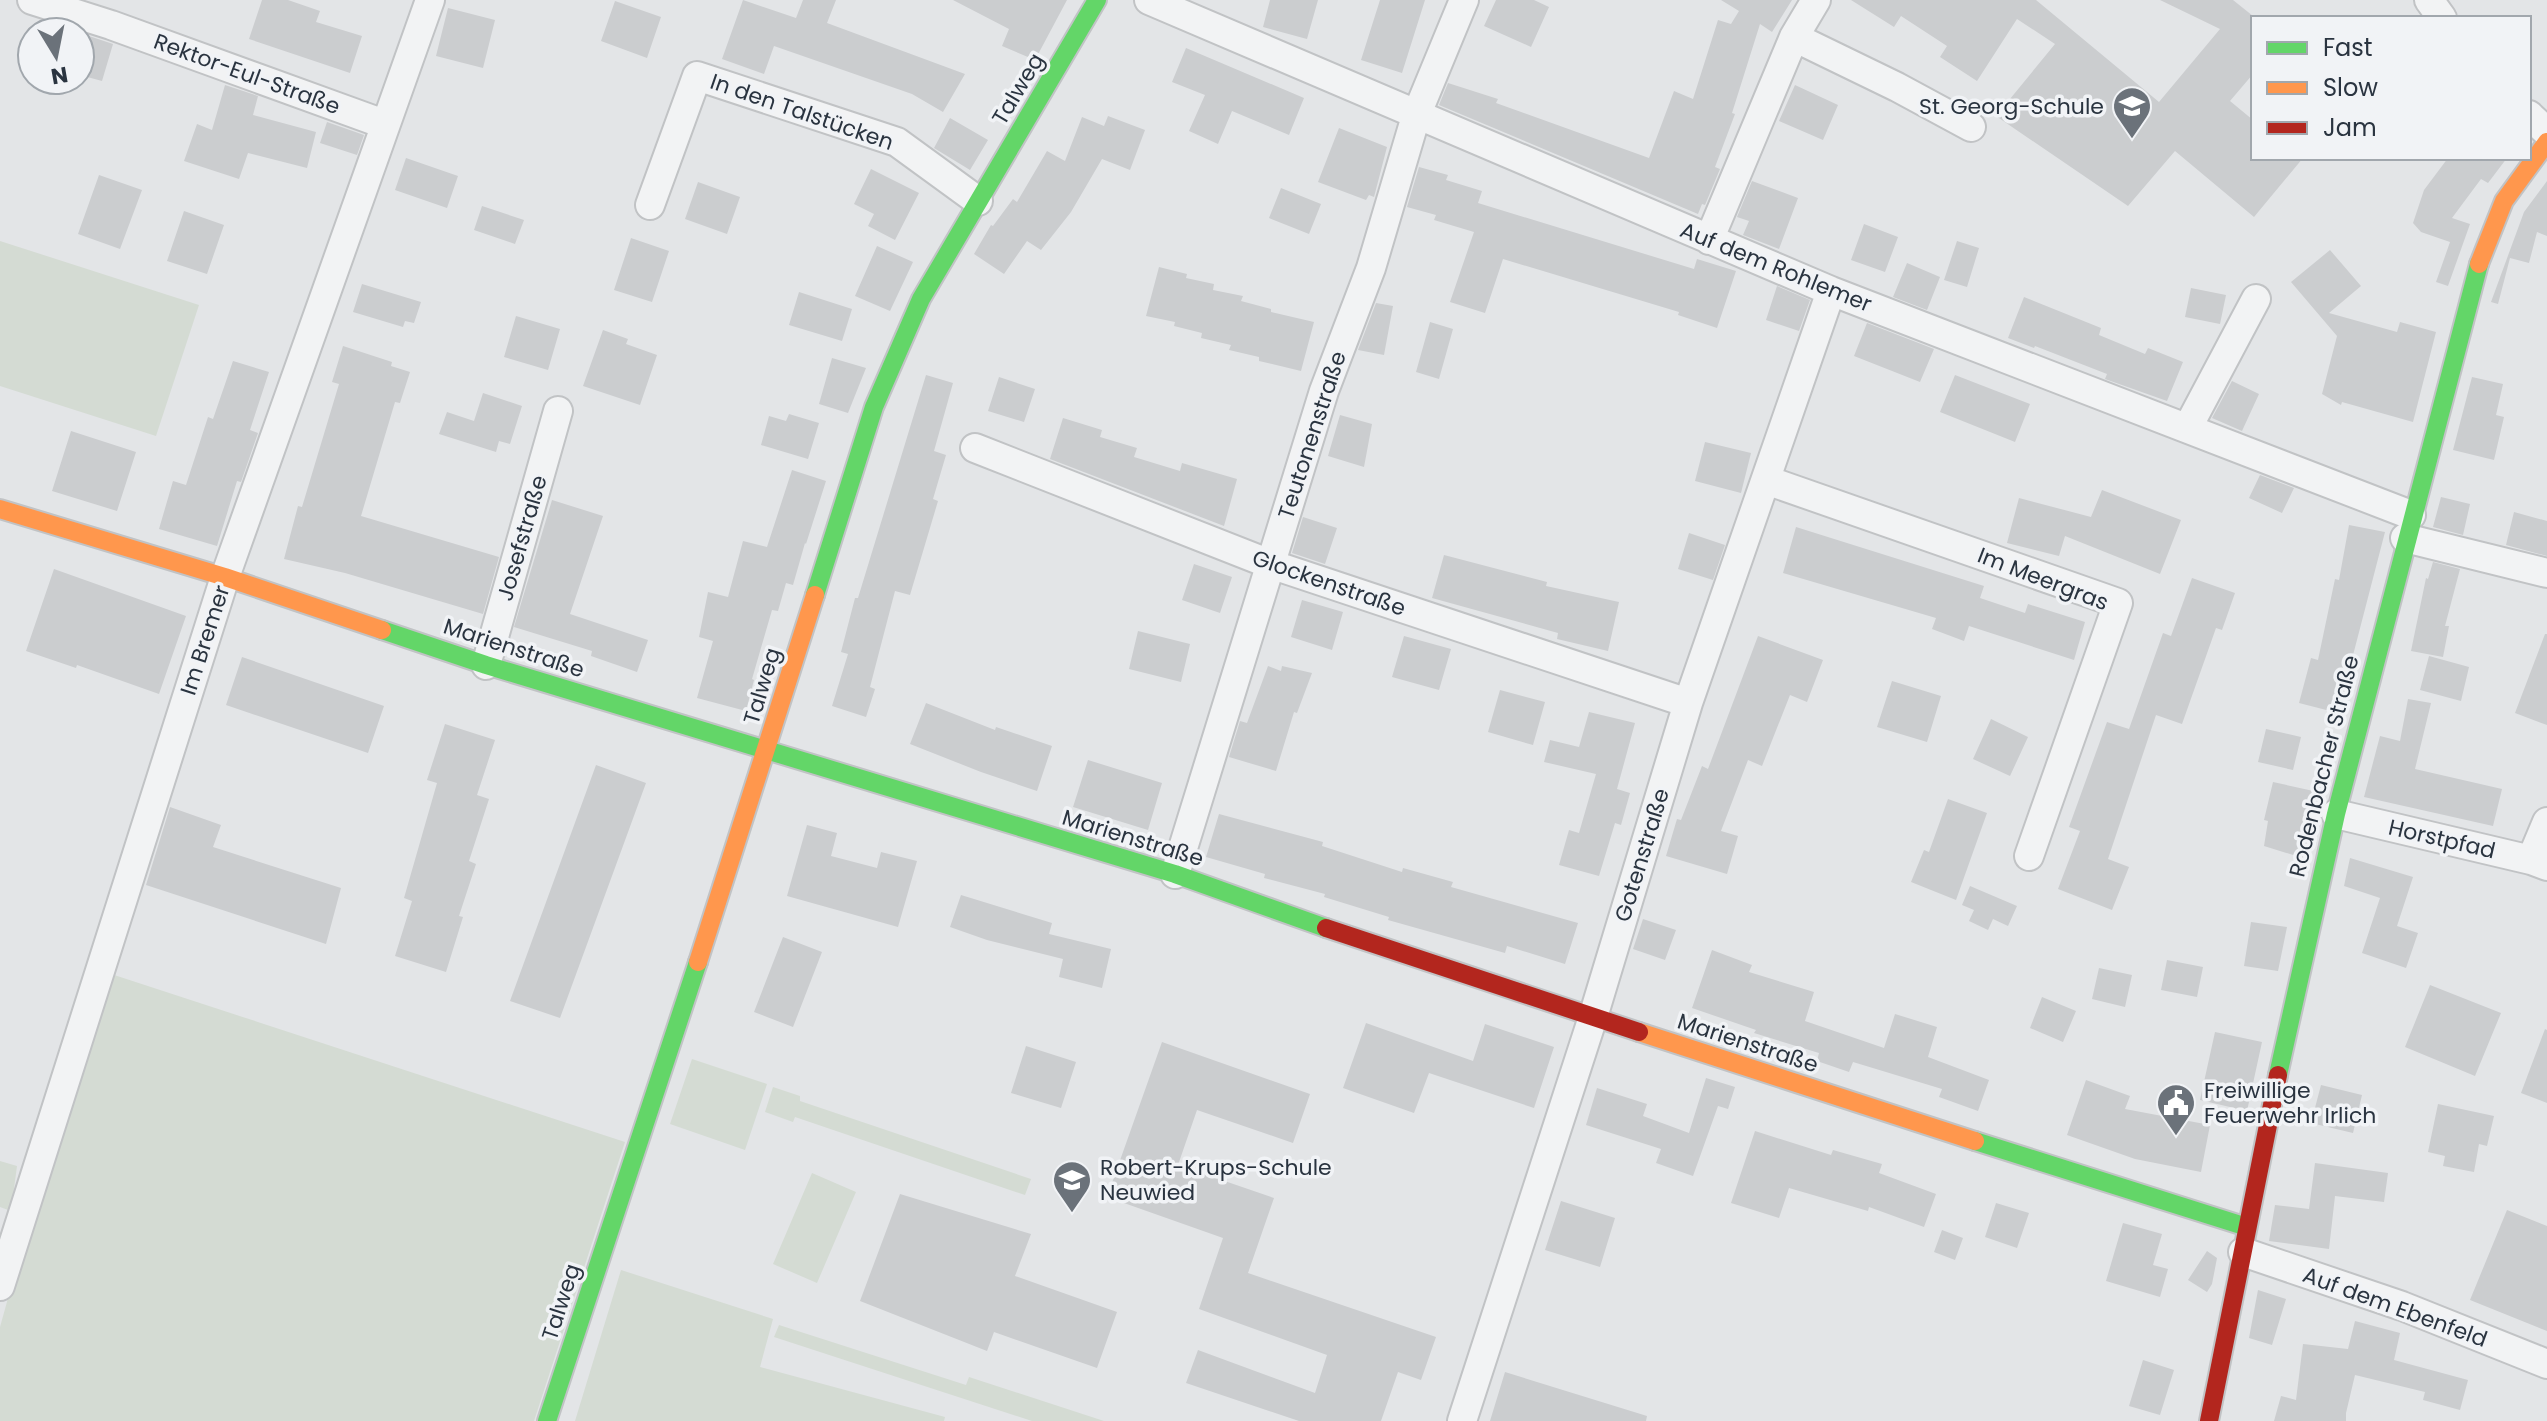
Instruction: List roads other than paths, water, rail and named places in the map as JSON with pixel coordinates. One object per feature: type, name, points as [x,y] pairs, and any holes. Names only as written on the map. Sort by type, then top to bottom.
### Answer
[{"type":"street","name":"Rektor-Eul-Straße","points":[[32,0],[115,12],[384,124]]},
{"type":"street","name":"Im Bremer","points":[[0,1286],[225,577],[430,0]]},
{"type":"street","name":"Talweg","points":[[547,1421],[767,751],[874,407],[921,299],[1097,0]]},
{"type":"street","name":"Auf dem Rohlemer","points":[[1149,0],[1831,291],[2188,427],[2408,527],[2547,573]]},
{"type":"street","name":"Teutonenstraße","points":[[1175,874],[1324,391],[1371,268],[1416,116],[1464,0]]},
{"type":"street","points":[[1709,240],[1794,37],[1816,0]]},
{"type":"street","points":[[1794,37],[1971,127]]},
{"type":"street","name":"In den Talstücken","points":[[650,205],[697,76],[897,142],[978,201]]},
{"type":"street","points":[[2531,117],[2547,132]]},
{"type":"street","name":"Rodenbacher Straße","points":[[2209,1421],[2336,814],[2474,276],[2504,201],[2547,142]]},
{"type":"street","name":"Gotenstraße","points":[[1462,1421],[1593,1017],[1688,703],[1831,291]]},
{"type":"street","points":[[2188,427],[2256,299]]},
{"type":"street","name":"Josefstraße","points":[[486,665],[558,411]]},
{"type":"street","name":"Glockenstraße","points":[[975,448],[1270,564],[1688,703]]},
{"type":"street","name":"Im Meergras","points":[[1766,480],[2118,603],[2029,856]]},
{"type":"street","name":"Marienstraße","points":[[0,509],[225,577],[486,665],[1175,874],[1383,948],[2090,1179],[2245,1240]]},
{"type":"street","name":"Horstpfad","points":[[2336,814],[2539,863]]},
{"type":"street","points":[[2539,863],[2547,822]]},
{"type":"street","name":"Auf dem Ebenfeld","points":[[2245,1240],[2547,1364]]},
{"type":"place","name":"St. Georg-Schule","points":[[2132,140]]},
{"type":"place","name":"Freiwillige Feuerwehr Irlich","points":[[2176,1137]]},
{"type":"place","name":"Robert-Krups-Schule Neuwied","points":[[1072,1214]]}]
